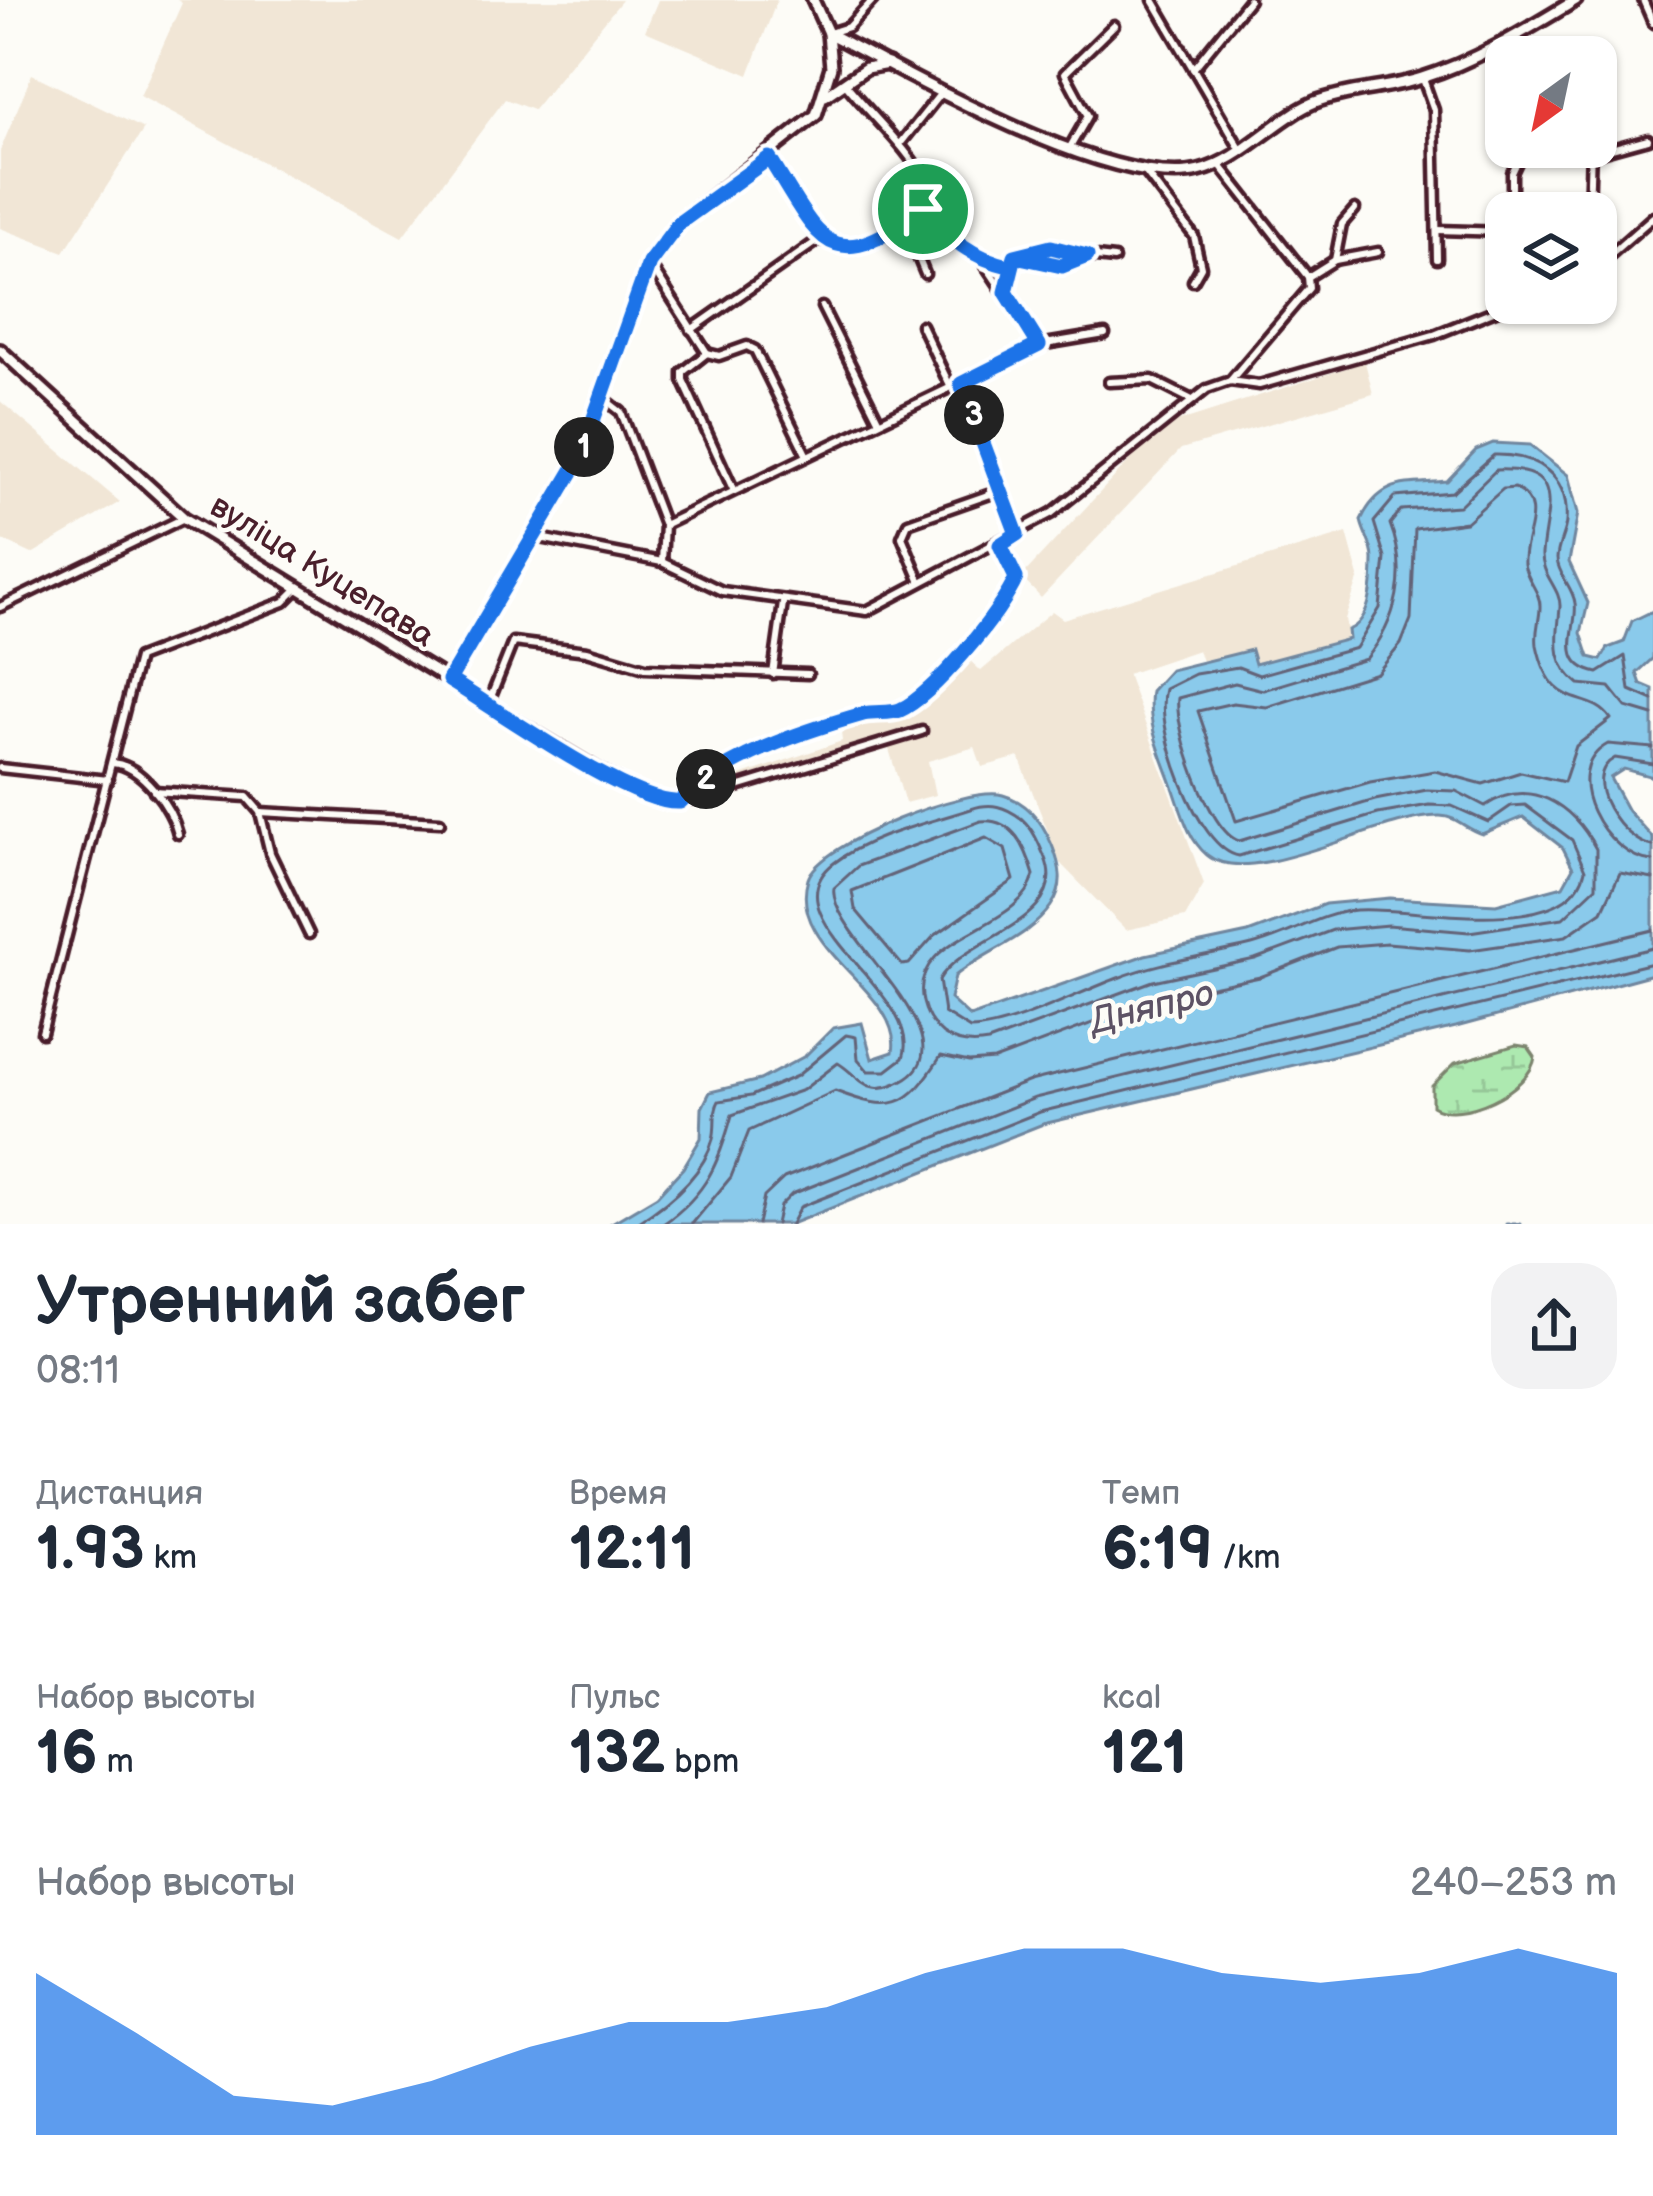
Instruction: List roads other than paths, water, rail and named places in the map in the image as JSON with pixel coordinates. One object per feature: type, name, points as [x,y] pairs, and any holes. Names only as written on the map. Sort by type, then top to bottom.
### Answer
[{"type":"main road","points":[[813,0],[828,33],[831,67],[825,97]]},
{"type":"main road","points":[[1515,36],[1576,0]]},
{"type":"main road","points":[[828,33],[1069,149],[1146,172],[1195,172],[1220,164],[1239,147],[1316,102],[1422,78],[1485,50]]},
{"type":"main road","points":[[449,680],[579,460],[649,263],[679,223],[808,126],[842,80],[888,64]]},
{"type":"main road","name":"вуліца Куцепава","points":[[0,350],[184,518],[449,680]]},
{"type":"street","points":[[828,33],[848,27],[873,0]]},
{"type":"street","points":[[1153,0],[1239,147]]},
{"type":"street","points":[[1193,69],[1249,0]]},
{"type":"street","points":[[1642,0],[1653,23]]},
{"type":"street","points":[[1069,149],[1088,116],[1065,74],[1114,25]]},
{"type":"street","points":[[1422,78],[1434,110],[1436,260]]},
{"type":"street","points":[[769,158],[820,239],[845,249],[887,236],[923,209],[929,187],[902,143],[842,80]]},
{"type":"street","points":[[902,143],[944,91]]},
{"type":"street","points":[[1617,145],[1648,139]]},
{"type":"street","points":[[535,537],[662,562],[722,591],[867,611],[920,580],[1000,545],[1052,513],[1190,399],[1230,381],[1309,288],[1307,278],[1220,164]]},
{"type":"street","points":[[1146,172],[1194,236],[1201,267],[1193,281]]},
{"type":"street","points":[[1335,260],[1342,224],[1354,208]]},
{"type":"street","points":[[923,209],[954,243],[982,260],[1012,267]]},
{"type":"street","points":[[1617,249],[1653,217]]},
{"type":"street","points":[[904,223],[925,274]]},
{"type":"street","points":[[1437,230],[1485,231]]},
{"type":"street","points":[[691,330],[820,239]]},
{"type":"street","points":[[1015,256],[1051,247],[1114,259]]},
{"type":"street","points":[[1307,278],[1335,260],[1378,252]]},
{"type":"street","points":[[1006,292],[1015,256]]},
{"type":"street","points":[[1015,256],[1062,266],[1087,256]]},
{"type":"street","points":[[982,260],[1039,345]]},
{"type":"street","points":[[649,263],[707,353],[719,356],[747,346],[755,350],[807,456]]},
{"type":"street","points":[[823,307],[880,421]]},
{"type":"street","points":[[1230,381],[1259,386],[1434,334],[1485,314]]},
{"type":"street","points":[[921,325],[951,388]]},
{"type":"street","points":[[664,525],[1039,345],[1105,334]]},
{"type":"street","points":[[707,353],[683,372],[683,380],[733,491]]},
{"type":"street","points":[[1109,382],[1151,380],[1190,399]]},
{"type":"street","points":[[961,384],[1017,534]]},
{"type":"street","points":[[603,398],[621,412],[664,525],[662,562]]},
{"type":"street","points":[[920,580],[902,537],[908,523],[1001,491]]},
{"type":"street","points":[[0,607],[184,518]]},
{"type":"street","points":[[680,802],[697,784],[776,746],[867,713],[901,710],[938,677],[1007,599],[1016,578],[1000,545]]},
{"type":"street","points":[[42,1033],[138,658],[284,602],[297,590]]},
{"type":"street","points":[[773,674],[783,603]]},
{"type":"street","points":[[489,703],[513,643],[587,651],[645,668],[808,674]]},
{"type":"street","name":"вуліца Куцепава","points":[[449,680],[624,786],[659,801],[680,802]]},
{"type":"street","points":[[680,802],[922,731]]},
{"type":"street","points":[[112,763],[124,764],[154,791],[174,818],[178,835]]},
{"type":"street","points":[[0,768],[108,779]]},
{"type":"street","points":[[154,791],[247,797],[260,812],[270,854],[309,934]]},
{"type":"street","points":[[260,812],[440,822]]},
{"type":"water","name":"Дняпро","points":[[1493,443],[1530,445],[1568,475],[1578,513],[1569,562],[1588,603],[1581,633],[1589,657],[1601,660],[1608,648],[1624,642],[1632,621],[1653,611],[1653,658],[1637,673],[1641,684],[1653,689],[1653,777],[1624,769],[1610,778],[1628,811],[1653,838],[1653,974],[1456,1027],[1043,1124],[791,1224],[610,1224],[657,1196],[683,1168],[701,1138],[702,1108],[710,1092],[760,1080],[805,1056],[833,1028],[862,1023],[872,1059],[893,1052],[892,1030],[881,1010],[814,927],[806,904],[808,879],[838,849],[929,808],[985,794],[1012,798],[1039,821],[1059,869],[1058,891],[1042,917],[955,976],[950,999],[970,1017],[1145,955],[1248,933],[1325,904],[1390,898],[1496,904],[1563,886],[1573,868],[1563,848],[1523,817],[1482,834],[1446,817],[1415,819],[1284,858],[1227,864],[1207,855],[1190,833],[1153,729],[1151,691],[1170,670],[1251,650],[1255,664],[1349,639],[1348,630],[1362,618],[1371,589],[1373,554],[1361,520],[1369,506],[1397,486],[1447,481],[1476,450]]},
{"type":"waterway","points":[[1506,1224],[1520,1224]]}]
